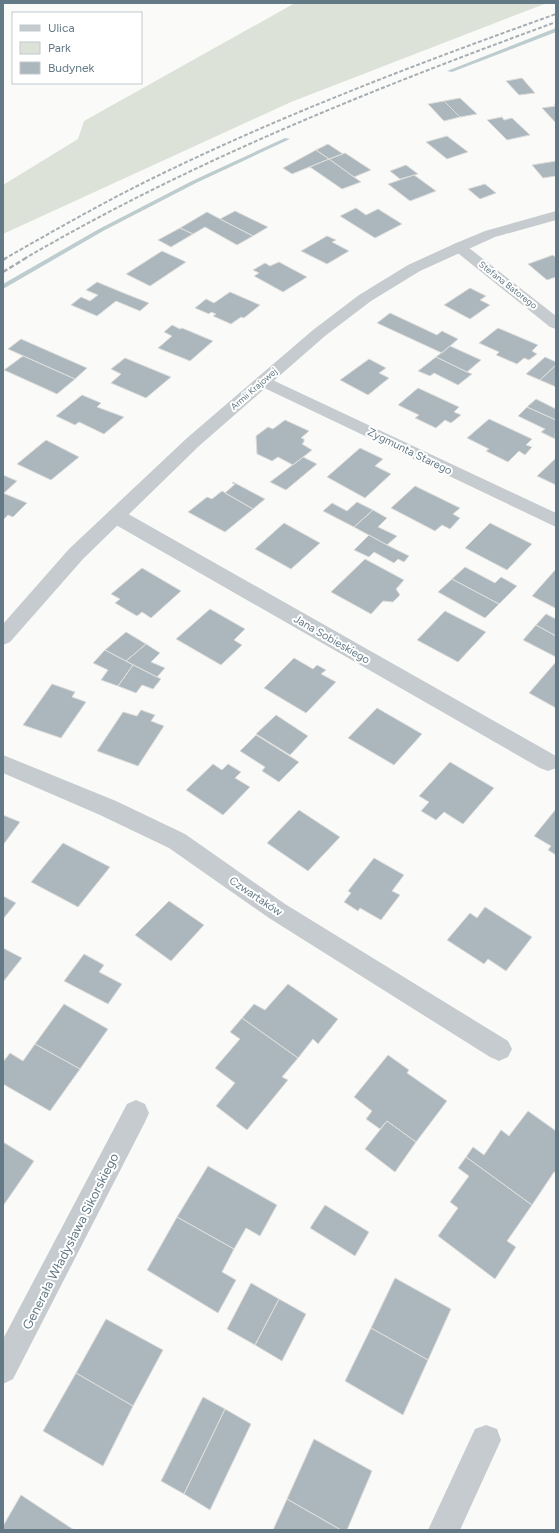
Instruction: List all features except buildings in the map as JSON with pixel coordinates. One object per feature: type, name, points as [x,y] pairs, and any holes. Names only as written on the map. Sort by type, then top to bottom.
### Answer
[{"type":"street","name":"Armii Krajowej","points":[[3,637],[76,554],[193,442],[319,333],[365,298],[414,268],[490,234],[556,215]]},
{"type":"street","name":"Stefana Batorego","points":[[459,247],[556,324]]},
{"type":"street","name":"Zygmunta Starego","points":[[264,381],[556,521]]},
{"type":"street","name":"Jana Sobieskiego","points":[[116,516],[548,762]]},
{"type":"street","name":"Czwartaków","points":[[3,764],[108,808],[177,841],[277,911],[499,1049]]},
{"type":"street","name":"Generała Władysława Sikorskiego","points":[[3,1369],[136,1113]]},
{"type":"street","points":[[444,1530],[486,1440]]},
{"type":"green space","points":[[295,3],[547,3],[291,102],[3,234],[3,185],[78,139],[84,121]]},
{"type":"waterway","points":[[450,71],[556,30]]},
{"type":"waterway","points":[[3,287],[101,230],[194,182],[287,139]]},
{"type":"railway","points":[[4,259],[125,192],[244,136],[347,92],[556,14]]},
{"type":"railway","points":[[24,259],[88,223],[153,190],[218,158],[285,128],[419,73],[556,22]]},
{"type":"railway","points":[[3,272],[26,258]]}]
